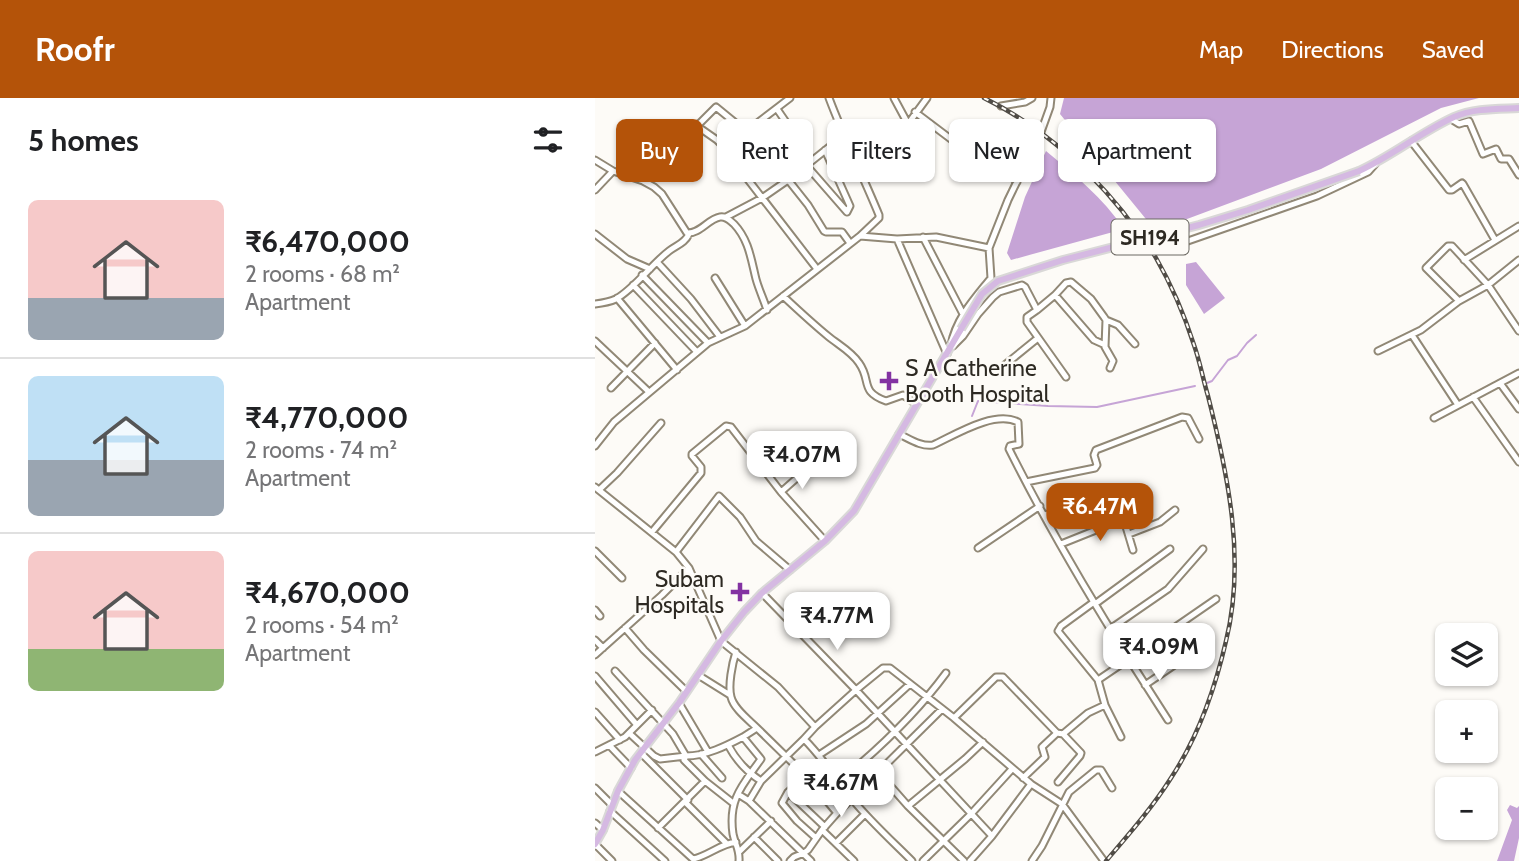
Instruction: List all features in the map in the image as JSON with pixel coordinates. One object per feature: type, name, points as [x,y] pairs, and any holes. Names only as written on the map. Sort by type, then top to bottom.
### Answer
[{"type":"main road","name":"SH194","points":[[595,844],[631,768],[721,641],[762,593],[849,518],[982,294],[998,281],[1063,260],[1248,210],[1359,171],[1455,116],[1480,110],[1519,108]]},
{"type":"street","points":[[763,119],[788,98]]},
{"type":"street","points":[[829,98],[837,119]]},
{"type":"street","points":[[894,98],[905,119]]},
{"type":"street","points":[[911,119],[927,98]]},
{"type":"street","points":[[1001,106],[1033,98]]},
{"type":"street","points":[[1044,124],[1051,98]]},
{"type":"street","points":[[717,140],[697,126],[716,107],[731,119]]},
{"type":"street","points":[[777,109],[784,119]]},
{"type":"street","points":[[915,113],[949,138]]},
{"type":"street","points":[[1451,119],[1459,124],[1469,121],[1483,154],[1496,149],[1501,159],[1509,159],[1519,176]]},
{"type":"street","points":[[1411,141],[1449,190],[1464,184],[1495,240]]},
{"type":"street","points":[[813,159],[825,150],[849,206],[847,212],[813,172]]},
{"type":"street","points":[[595,160],[613,171],[654,187],[662,194],[689,234]]},
{"type":"street","points":[[1185,242],[1317,196],[1368,172],[1376,163]]},
{"type":"street","points":[[595,190],[613,171]]},
{"type":"street","points":[[750,182],[817,269]]},
{"type":"street","points":[[595,304],[617,298],[670,250],[684,242],[689,234],[762,198],[785,182]]},
{"type":"street","points":[[790,182],[824,231],[842,232],[850,243]]},
{"type":"street","points":[[595,446],[614,422],[708,343],[745,326],[767,310],[879,218],[865,182]]},
{"type":"street","points":[[949,351],[954,331],[963,314],[991,278],[989,248],[1017,182]]},
{"type":"street","points":[[726,217],[740,230],[748,243],[767,310]]},
{"type":"street","points":[[1464,260],[1519,226]]},
{"type":"street","points":[[595,234],[627,259],[650,269]]},
{"type":"street","points":[[860,236],[897,239],[936,237],[989,248]]},
{"type":"street","points":[[923,237],[963,314]]},
{"type":"street","points":[[897,239],[949,351]]},
{"type":"street","points":[[1459,302],[1426,268],[1448,246],[1452,246],[1488,285],[1519,331]]},
{"type":"street","points":[[1378,351],[1421,330],[1488,285],[1519,260]]},
{"type":"street","points":[[657,262],[691,299],[720,337]]},
{"type":"street","points":[[642,275],[708,343]]},
{"type":"street","points":[[715,278],[745,326]]},
{"type":"street","points":[[1066,377],[1026,321],[1027,317],[1066,283],[1071,282],[1094,303],[1106,320],[1118,326],[1135,344]]},
{"type":"street","points":[[633,285],[697,352]]},
{"type":"street","points":[[949,351],[999,292],[1024,286],[1037,310]]},
{"type":"street","points":[[1055,295],[1094,340],[1105,345]]},
{"type":"street","points":[[783,296],[860,363],[869,391],[886,401],[902,395],[916,404]]},
{"type":"street","points":[[617,298],[677,370]]},
{"type":"street","points":[[1106,320],[1106,351],[1113,361],[1110,368]]},
{"type":"street","points":[[1412,335],[1458,405]]},
{"type":"street","points":[[1000,368],[1038,338]]},
{"type":"street","points":[[611,387],[655,343]]},
{"type":"street","points":[[595,351],[598,344],[649,392]]},
{"type":"street","points":[[1434,418],[1519,373]]},
{"type":"street","points":[[1500,383],[1519,409]]},
{"type":"street","points":[[1473,397],[1519,462]]},
{"type":"street","points":[[1026,482],[1095,468],[1096,450],[1182,416],[1188,418],[1199,439]]},
{"type":"street","points":[[899,433],[929,446],[982,422],[1016,420],[1019,423],[1019,444],[1010,446],[1009,449],[1094,603],[1168,720]]},
{"type":"street","points":[[661,423],[617,473],[597,489],[676,552],[689,568],[721,641],[778,687],[815,727]]},
{"type":"street","points":[[652,532],[701,473],[701,467],[692,454],[726,426],[731,427],[781,492],[825,541]]},
{"type":"street","points":[[781,492],[815,463],[817,460],[814,452]]},
{"type":"street","points":[[1045,514],[1107,496],[1114,495],[1125,499],[1141,492]]},
{"type":"street","points":[[676,552],[719,496],[740,517],[756,541],[790,570]]},
{"type":"street","points":[[978,548],[1039,506]]},
{"type":"street","points":[[1129,534],[1155,525],[1175,510]]},
{"type":"street","points":[[1061,544],[1120,519],[1124,520],[1133,550]]},
{"type":"street","points":[[1121,737],[1105,705],[1098,680],[1058,631],[1061,626],[1170,549]]},
{"type":"street","points":[[1110,629],[1168,589],[1203,549]]},
{"type":"street","points":[[595,551],[622,579]]},
{"type":"street","points":[[595,655],[689,568]]},
{"type":"street","points":[[762,593],[992,836]]},
{"type":"street","points":[[1098,680],[1216,599]]},
{"type":"street","points":[[595,610],[600,616]]},
{"type":"street","points":[[625,628],[686,691]]},
{"type":"street","points":[[595,640],[603,648]]},
{"type":"street","points":[[736,652],[732,665],[730,695],[737,709],[806,776],[837,813]]},
{"type":"street","points":[[1145,685],[1192,653]]},
{"type":"street","points":[[749,801],[761,781],[815,727],[886,667],[954,718],[1023,778],[1062,804],[1104,861]]},
{"type":"street","points":[[615,671],[674,735],[686,756],[684,761],[733,803]]},
{"type":"street","points":[[860,764],[927,698],[946,673]]},
{"type":"street","points":[[698,675],[730,695]]},
{"type":"street","points":[[595,676],[636,725]]},
{"type":"street","points":[[954,718],[996,677],[1003,677],[1060,734],[1081,751],[1081,755],[1058,782]]},
{"type":"street","points":[[819,755],[879,714],[909,684]]},
{"type":"street","points":[[679,703],[708,752]]},
{"type":"street","points":[[1023,778],[1045,757],[1042,747],[1088,713],[1105,705]]},
{"type":"street","points":[[790,861],[804,853],[851,798],[942,709]]},
{"type":"street","points":[[595,743],[598,750],[620,740],[652,710]]},
{"type":"street","points":[[595,712],[620,740]]},
{"type":"street","points":[[643,750],[660,758],[701,754],[728,745],[757,728]]},
{"type":"street","points":[[629,733],[726,844]]},
{"type":"street","points":[[739,861],[740,851],[733,836],[733,803],[761,759],[743,737]]},
{"type":"street","points":[[804,739],[865,814],[912,861]]},
{"type":"street","points":[[908,806],[983,742]]},
{"type":"street","points":[[609,745],[631,768]]},
{"type":"street","points":[[728,745],[750,774],[761,781]]},
{"type":"street","points":[[701,754],[722,778]]},
{"type":"street","points":[[923,861],[1012,769]]},
{"type":"street","points":[[1032,861],[1069,792],[1096,769],[1101,770],[1112,788]]},
{"type":"street","points":[[878,772],[964,861]]},
{"type":"street","points":[[806,776],[788,792],[783,805],[816,838]]},
{"type":"street","points":[[659,828],[705,781]]},
{"type":"street","points":[[970,861],[1031,784]]},
{"type":"street","points":[[595,788],[611,808],[665,861]]},
{"type":"street","points":[[618,791],[693,859],[736,842]]},
{"type":"street","points":[[788,792],[854,861]]},
{"type":"street","points":[[737,794],[749,801],[811,861]]},
{"type":"street","points":[[836,843],[865,814]]},
{"type":"street","points":[[740,851],[771,821]]},
{"type":"street","points":[[595,822],[603,830]]},
{"type":"street","points":[[754,837],[778,861]]},
{"type":"street","points":[[595,844],[612,861]]},
{"type":"shaded area","points":[[1064,98],[1479,98],[1441,108],[1321,169],[1179,222],[1150,224],[1116,182],[1216,182],[1216,119],[1064,119],[1060,114]]},
{"type":"shaded area","points":[[1046,151],[1058,161],[1058,182],[1082,182],[1124,229],[1011,260],[1007,253],[1025,197],[1032,182],[1044,182]]},
{"type":"shaded area","points":[[1196,262],[1225,298],[1204,314],[1186,285],[1186,264]]},
{"type":"shaded area","points":[[1510,805],[1517,808],[1519,806],[1519,838],[1514,861],[1497,861],[1512,820],[1507,810]]},
{"type":"waterway","points":[[1207,383],[1256,335]]},
{"type":"waterway","points":[[972,416],[978,401],[1097,407],[1195,386]]},
{"type":"railway","points":[[984,98],[1007,110],[1049,139],[1088,173],[1123,212],[1154,255],[1177,301],[1196,351],[1228,487],[1234,580],[1232,610],[1217,677],[1181,762],[1148,810],[1106,861]]},
{"type":"place","name":"S A Catherine Booth Hospital","points":[[889,381]]},
{"type":"place","name":"Subam Hospitals","points":[[740,592]]}]
